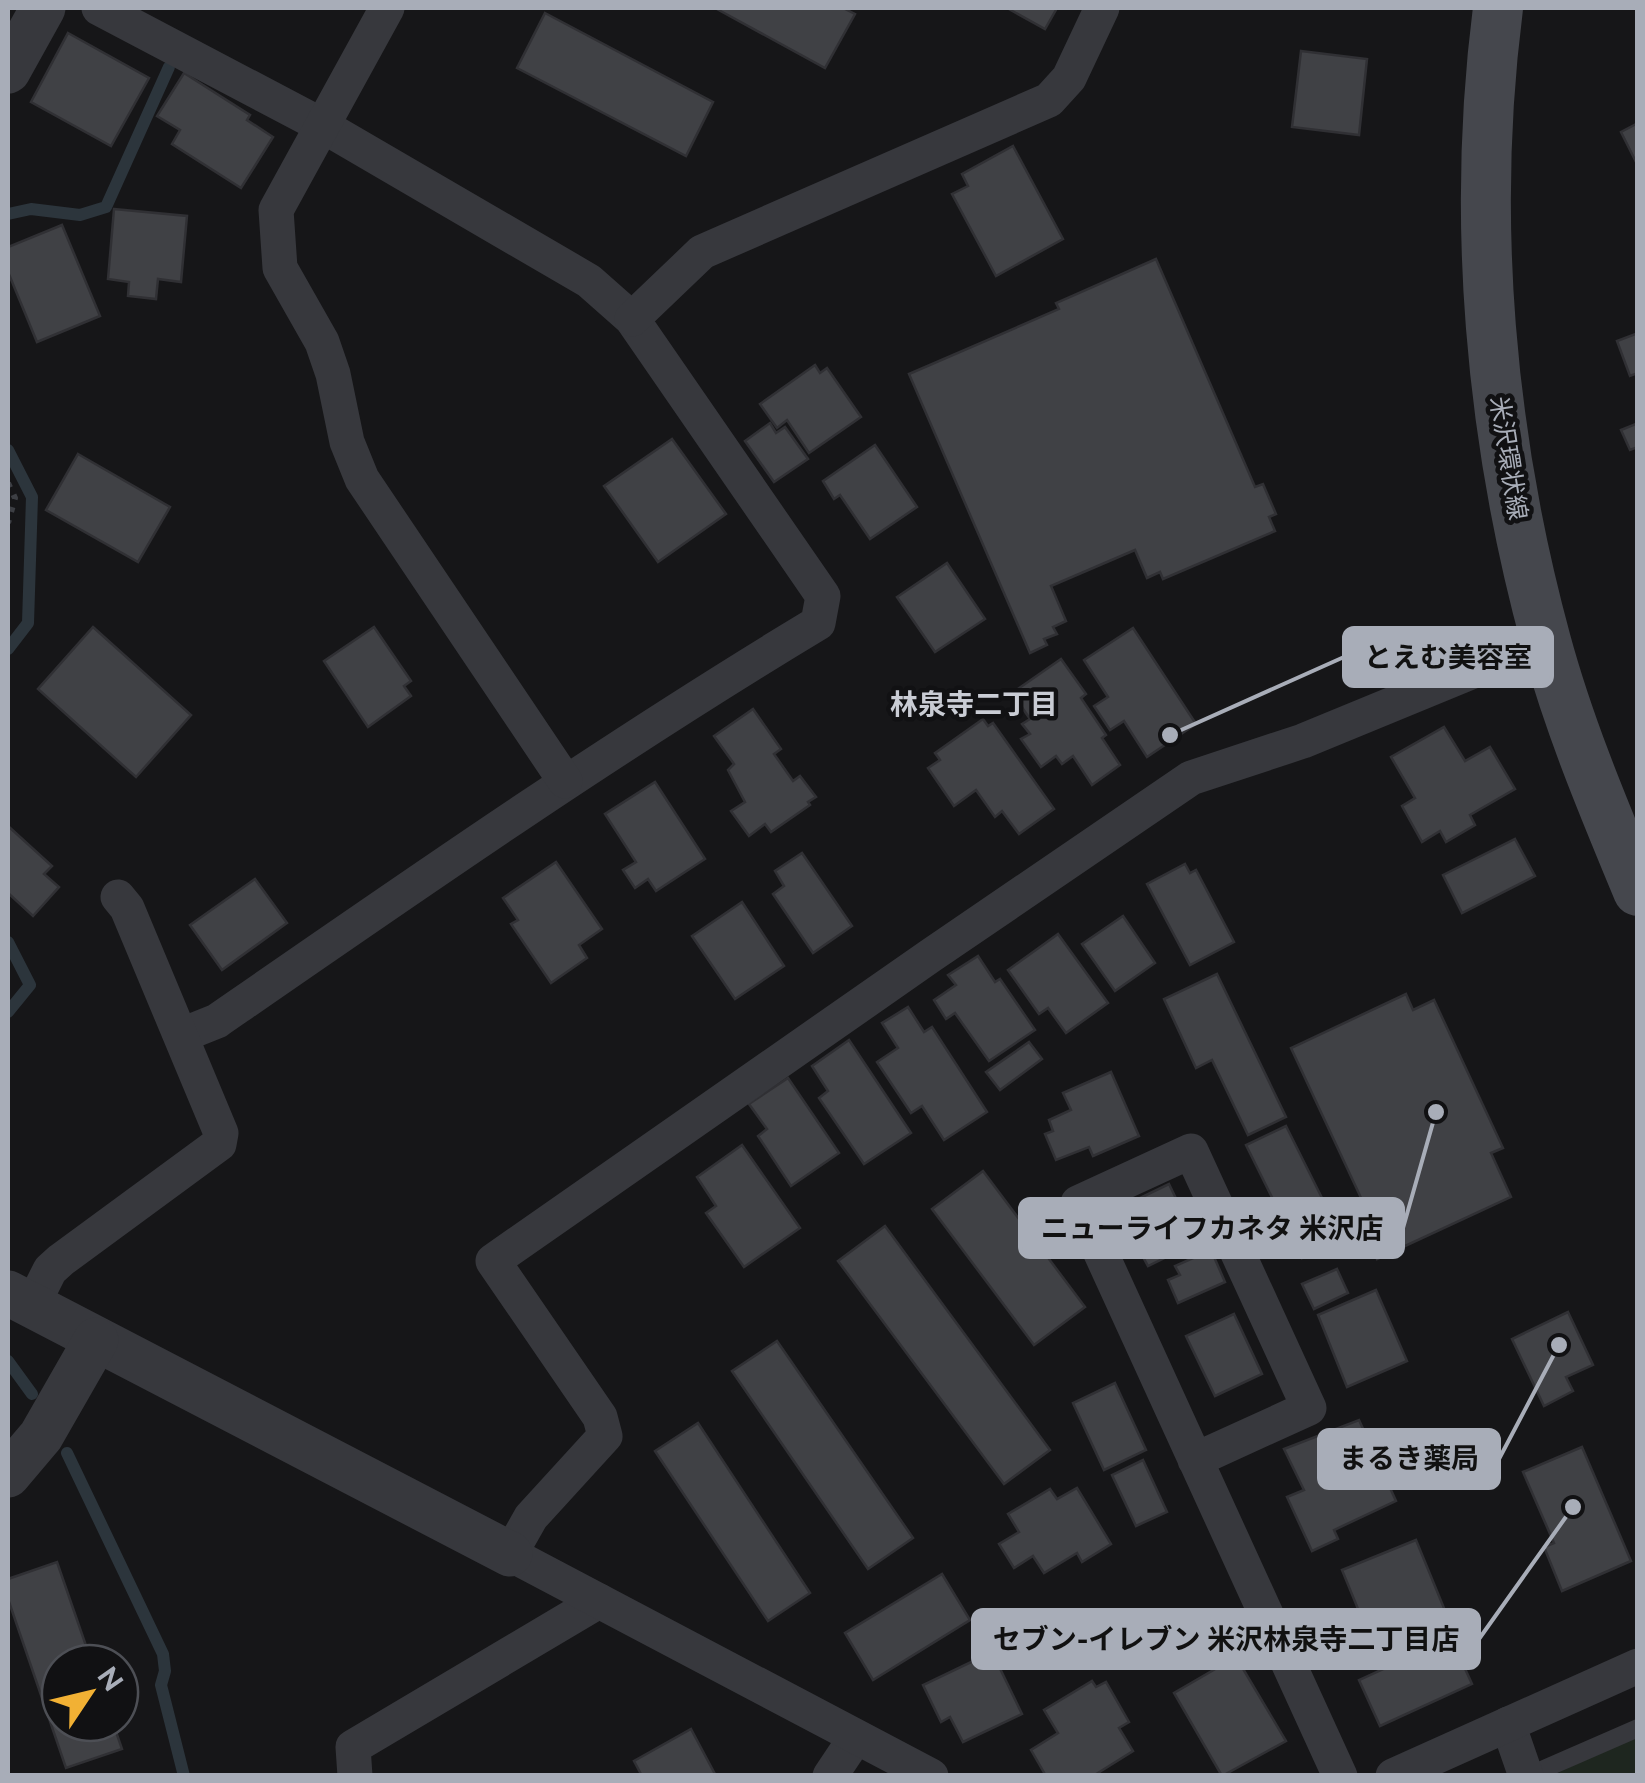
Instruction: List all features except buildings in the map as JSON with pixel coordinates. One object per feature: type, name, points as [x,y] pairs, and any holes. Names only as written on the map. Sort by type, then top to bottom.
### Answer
[{"type":"main road","name":"米沢環状線","points":[[1498,8],[1487,129],[1491,319],[1500,417],[1515,510],[1546,641],[1628,837],[1638,891]]},
{"type":"street","points":[[8,71],[43,8]]},
{"type":"street","points":[[99,8],[323,126],[589,281],[632,319],[823,596],[818,623],[693,698],[565,782],[217,1020],[182,1035]]},
{"type":"street","points":[[387,8],[276,210],[280,268],[322,342],[348,442],[362,479],[565,782]]},
{"type":"street","points":[[632,319],[702,252],[1048,100],[1069,78],[1102,8]]},
{"type":"street","points":[[510,1554],[531,1517],[605,1436],[600,1418],[494,1260],[506,1249],[1192,778],[1303,740],[1546,641]]},
{"type":"street","points":[[118,898],[127,908],[182,1035],[221,1132],[219,1144],[60,1260],[20,1300],[931,1776]]},
{"type":"street","points":[[1196,1460],[1309,1408],[1191,1151],[1078,1202],[1340,1776]]},
{"type":"street","points":[[8,1475],[40,1436],[96,1340]]},
{"type":"street","points":[[356,1776],[353,1747],[599,1602]]},
{"type":"street","points":[[1393,1776],[1638,1666]]},
{"type":"street","points":[[1508,1724],[1537,1774]]},
{"type":"street","points":[[830,1776],[856,1736]]},
{"type":"lane","points":[[1537,1774],[1638,1728]]},
{"type":"path","points":[[8,483],[15,498],[8,523]]},
{"type":"shaded area","points":[[1637,1733],[1637,1775],[1552,1776]]},
{"type":"waterway","points":[[8,214],[31,209],[80,215],[106,207],[169,67]]},
{"type":"waterway","points":[[8,450],[32,497],[28,623],[8,649]]},
{"type":"waterway","points":[[8,942],[30,985],[8,1012]]},
{"type":"waterway","points":[[8,1361],[32,1394]]},
{"type":"waterway","points":[[67,1453],[163,1654],[165,1671],[161,1685],[184,1776]]},
{"type":"place","name":"とえむ美容室","points":[[1170,735]]},
{"type":"place","name":"ニューライフカネタ 米沢店","points":[[1436,1112]]},
{"type":"place","name":"まるき薬局","points":[[1559,1345]]},
{"type":"place","name":"セブン-イレブン 米沢林泉寺二丁目店","points":[[1573,1507]]},
{"type":"district","name":"林泉寺二丁目","points":[[974,704]]}]
